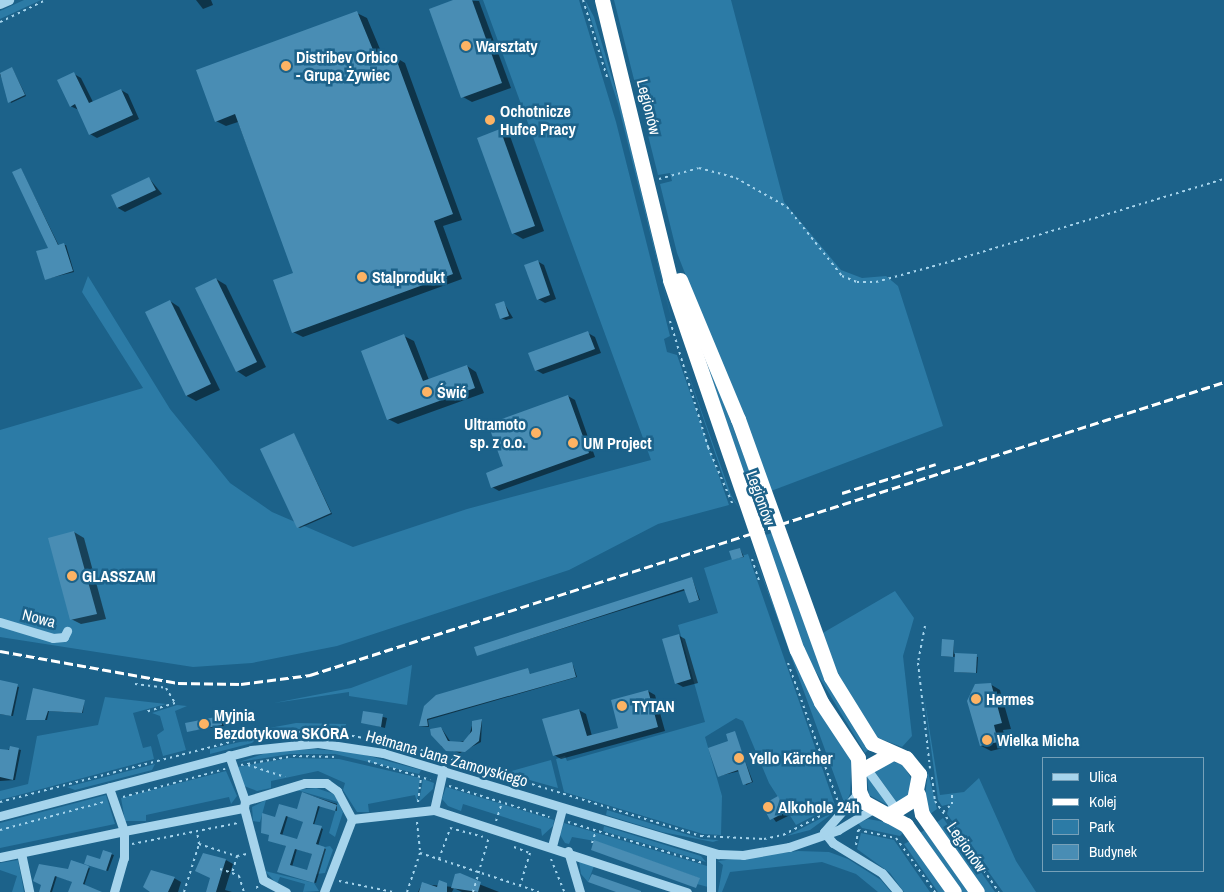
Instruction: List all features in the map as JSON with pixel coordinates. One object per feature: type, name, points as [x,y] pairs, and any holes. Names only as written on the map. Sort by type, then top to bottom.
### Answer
[{"type":"highway","name":"Legionów","points":[[602,0],[650,182],[667,268],[704,388],[794,645],[821,702],[856,754],[860,771]]},
{"type":"highway","name":"Legionów","points":[[659,224],[738,419],[830,677],[872,743],[916,768],[922,814],[977,892]]},
{"type":"highway","points":[[891,754],[860,771],[859,791],[873,809],[906,825],[954,892]]},
{"type":"highway","points":[[888,815],[918,794]]},
{"type":"street","points":[[0,4],[8,0]]},
{"type":"street","name":"Nowa","points":[[0,622],[53,638],[64,637],[67,632]]},
{"type":"street","name":"Hetmana Jana Zamoyskiego","points":[[0,816],[229,756],[274,746],[318,743],[370,750],[443,770],[711,853],[761,853],[824,832],[838,830],[873,809]]},
{"type":"street","points":[[229,756],[244,804],[263,880],[286,892]]},
{"type":"street","points":[[434,810],[443,770]]},
{"type":"street","points":[[860,771],[869,772],[893,805],[888,815]]},
{"type":"street","points":[[0,857],[244,804],[319,782],[337,791],[352,820],[324,892]]},
{"type":"street","points":[[109,788],[124,831],[124,858],[114,892]]},
{"type":"street","name":"Hetmana Jana Zamoyskiego","points":[[824,832],[855,801],[859,791]]},
{"type":"street","points":[[551,850],[562,808]]},
{"type":"street","points":[[352,820],[434,810],[493,828],[551,850],[568,851],[687,892]]},
{"type":"street","points":[[824,832],[882,873],[898,892]]},
{"type":"street","points":[[568,851],[580,892]]},
{"type":"street","points":[[21,852],[29,892]]},
{"type":"street","points":[[711,853],[711,892]]},
{"type":"path","points":[[0,22],[46,0]]},
{"type":"path","points":[[650,182],[699,168],[736,178],[787,208],[842,276],[856,282],[876,282],[1224,179]]},
{"type":"path","points":[[926,626],[918,653],[919,678],[934,801],[999,892]]},
{"type":"path","points":[[135,684],[166,688],[175,703],[146,712]]},
{"type":"path","points":[[0,802],[261,734],[320,730],[408,746],[701,836],[774,837],[839,806]]},
{"type":"path","points":[[212,772],[294,756],[344,758]]},
{"type":"path","points":[[361,760],[502,803],[498,815]]},
{"type":"path","points":[[246,764],[285,777]]},
{"type":"path","points":[[943,812],[952,804],[952,792]]},
{"type":"path","points":[[131,850],[131,845],[241,822],[243,830]]},
{"type":"path","points":[[855,826],[858,830],[896,838],[935,892]]},
{"type":"path","points":[[440,860],[450,828],[497,841]]},
{"type":"path","points":[[473,892],[493,828]]},
{"type":"path","points":[[853,854],[858,830]]},
{"type":"path","points":[[184,892],[199,844],[197,831]]},
{"type":"path","points":[[592,843],[597,831],[711,865]]},
{"type":"path","points":[[199,844],[237,856],[249,853],[247,846]]},
{"type":"path","points":[[505,844],[530,852],[520,886]]},
{"type":"path","points":[[551,850],[564,892]]},
{"type":"path","points":[[407,892],[420,853],[539,892]]},
{"type":"path","points":[[232,873],[237,856]]},
{"type":"path","points":[[220,869],[239,876],[244,892]]},
{"type":"path","points":[[328,879],[393,892]]},
{"type":"green space","points":[[24,0],[41,0],[0,19],[0,11]]},
{"type":"green space","points":[[483,0],[579,0],[616,122],[670,336],[664,339],[667,352],[677,355],[729,505],[658,524],[569,570],[337,646],[252,663],[193,667],[0,637],[0,430],[143,388],[82,292],[88,276],[170,409],[230,483],[272,512],[353,547],[467,509],[651,460]]},
{"type":"green space","points":[[585,0],[594,17],[620,104],[674,329],[618,104]]},
{"type":"green space","points":[[614,0],[731,0],[784,202],[841,270],[862,278],[886,276],[898,286],[943,426],[771,491],[677,253],[660,184],[672,181],[670,173],[658,175]]},
{"type":"green space","points":[[700,342],[761,502],[753,505]]},
{"type":"green space","points":[[682,356],[731,495],[740,509],[729,494]]},
{"type":"green space","points":[[772,533],[825,680],[869,749],[865,753],[807,657],[762,536]]},
{"type":"green space","points":[[749,540],[792,654],[852,760],[850,794],[845,805]]},
{"type":"green space","points":[[748,554],[835,805],[796,825],[769,783],[743,721],[736,718],[705,737],[722,796],[721,835],[703,834],[564,792],[556,759],[565,756],[567,761],[705,722],[678,625],[718,613],[704,568]]},
{"type":"green space","points":[[895,591],[914,618],[903,656],[912,736],[902,747],[876,737],[847,696],[821,634]]},
{"type":"green space","points":[[412,665],[407,705],[349,696],[349,692],[274,703],[351,688]]},
{"type":"green space","points":[[924,696],[940,795],[964,792],[979,778],[1016,861],[1036,892],[1003,892],[947,814],[950,804],[942,806],[938,800]]},
{"type":"green space","points":[[105,697],[166,704],[133,713],[143,748],[151,746],[154,759],[0,800],[0,791],[28,784],[37,736],[98,725]]},
{"type":"green space","points":[[177,705],[187,706],[175,711],[186,750],[163,756],[157,735],[164,730],[160,716],[152,713]]},
{"type":"green space","points":[[296,723],[346,724],[345,729],[264,729]]},
{"type":"green space","points":[[308,733],[347,734],[343,739],[272,740],[266,736]]},
{"type":"green space","points":[[257,738],[252,743],[210,754],[210,749]]},
{"type":"green space","points":[[314,749],[358,753],[421,770],[419,774],[335,754],[290,754],[239,762],[269,752]]},
{"type":"green space","points":[[434,757],[475,769],[469,772],[432,760]]},
{"type":"green space","points":[[290,758],[339,759],[420,778],[417,802],[415,795],[368,804],[369,812],[357,812],[343,790],[345,783],[318,771],[271,781],[271,788],[257,791],[244,786],[237,767]]},
{"type":"green space","points":[[551,760],[558,788],[504,773]]},
{"type":"green space","points":[[889,760],[903,765],[911,778],[910,793],[898,804],[872,768]]},
{"type":"green space","points":[[155,764],[152,770],[75,790],[67,787]]},
{"type":"green space","points":[[226,771],[237,796],[231,804],[229,797],[146,815],[146,821],[125,821],[121,798]]},
{"type":"green space","points":[[928,772],[937,809],[930,814],[925,797]]},
{"type":"green space","points":[[867,776],[889,806],[869,795]]},
{"type":"green space","points":[[423,779],[434,783],[433,789],[419,802]]},
{"type":"green space","points":[[446,787],[554,820],[553,826],[542,836],[541,829],[463,804],[461,811],[448,806],[442,799]]},
{"type":"green space","points":[[316,788],[334,794],[338,801],[343,812],[335,837],[329,833],[338,802],[297,790]]},
{"type":"green space","points":[[106,795],[115,824],[0,848],[0,823]]},
{"type":"green space","points":[[266,800],[260,822],[253,821],[252,807]]},
{"type":"green space","points":[[607,810],[702,839],[719,840],[713,842],[662,832],[606,815]]},
{"type":"green space","points":[[837,810],[810,830],[787,836]]},
{"type":"green space","points":[[943,818],[995,892],[985,892],[936,823]]},
{"type":"green space","points":[[868,819],[891,823],[904,832],[900,836],[862,828],[858,823]]},
{"type":"green space","points":[[564,823],[707,866],[708,887],[697,884],[699,878],[595,841],[572,837],[569,844],[565,843],[560,835]]},
{"type":"green space","points":[[604,826],[701,856],[706,862],[603,831]]},
{"type":"green space","points":[[926,829],[970,892],[961,892],[920,833]]},
{"type":"green space","points":[[861,833],[894,840],[930,892],[904,892],[890,873],[857,849]]},
{"type":"green space","points":[[910,841],[947,892],[938,892],[904,844]]},
{"type":"green space","points":[[330,846],[333,850],[325,873],[316,874],[325,847]]},
{"type":"green space","points":[[798,851],[829,852],[848,859],[881,880],[891,892],[878,892],[856,874],[822,862],[730,872],[722,892],[718,892],[723,865],[718,861]]},
{"type":"green space","points":[[18,860],[24,892],[12,892],[17,876],[0,870],[0,863]]},
{"type":"green space","points":[[579,861],[594,866],[588,882],[581,874]]},
{"type":"green space","points":[[265,871],[314,883],[319,891],[303,892],[305,884],[280,877],[277,884]]},
{"type":"building","name":"Warsztaty","points":[[453,0],[472,0],[502,83],[461,98],[429,9]]},
{"type":"building","points":[[357,11],[378,62],[395,56],[453,214],[434,221],[453,274],[292,333],[273,280],[293,273],[235,114],[215,122],[196,70]]},
{"type":"building","points":[[12,67],[25,95],[8,103],[0,73]]},
{"type":"building","points":[[74,72],[89,103],[121,89],[133,115],[89,135],[75,104],[70,107],[57,80]]},
{"type":"building","points":[[500,129],[535,226],[512,234],[477,138]]},
{"type":"building","points":[[21,168],[58,245],[64,243],[73,271],[45,280],[36,251],[48,248],[12,172]]},
{"type":"building","points":[[149,177],[156,190],[117,208],[111,195]]},
{"type":"building","points":[[538,260],[550,295],[537,300],[524,265]]},
{"type":"building","points":[[216,278],[257,362],[236,372],[195,288]]},
{"type":"building","points":[[170,300],[211,384],[186,396],[145,312]]},
{"type":"building","points":[[504,301],[509,316],[500,319],[495,304]]},
{"type":"building","points":[[588,331],[595,349],[535,371],[528,353]]},
{"type":"building","points":[[404,334],[423,381],[467,365],[475,388],[387,420],[361,351]]},
{"type":"building","points":[[568,395],[589,453],[491,488],[486,473],[503,466],[488,424]]},
{"type":"building","points":[[294,433],[331,513],[297,528],[260,449]]},
{"type":"building","name":"GLASSZAM","points":[[74,531],[97,614],[70,620],[48,538]]},
{"type":"building","points":[[740,548],[743,557],[732,560],[729,551]]},
{"type":"building","points":[[692,577],[699,600],[689,603],[684,589],[477,656],[474,647]]},
{"type":"building","points":[[679,634],[691,679],[675,684],[662,639]]},
{"type":"building","points":[[942,639],[954,640],[953,657],[941,656]]},
{"type":"building","points":[[955,653],[977,654],[976,673],[954,672]]},
{"type":"building","points":[[572,662],[576,677],[427,719],[428,726],[419,726],[424,706],[436,695],[528,668],[530,674]]},
{"type":"building","points":[[0,680],[18,684],[11,716],[0,714]]},
{"type":"building","points":[[991,683],[1002,723],[994,725],[998,742],[980,746],[967,701],[975,684]]},
{"type":"building","points":[[33,688],[85,700],[82,713],[48,711],[45,720],[26,720]]},
{"type":"building","points":[[648,690],[658,727],[553,756],[542,719],[579,709],[587,736],[618,728],[611,700]]},
{"type":"building","points":[[363,711],[383,714],[381,727],[361,723]]},
{"type":"building","name":"Myjnia Bezdotykowa SKÓRA","points":[[221,716],[222,725],[187,732],[185,723]]},
{"type":"building","points":[[482,719],[479,741],[465,752],[446,751],[431,735],[430,729],[441,727],[448,741],[463,742],[472,731],[472,721]]},
{"type":"building","points":[[735,731],[752,782],[743,785],[738,770],[718,777],[708,748],[728,741],[726,734]]},
{"type":"building","points":[[10,746],[19,748],[13,780],[0,777],[0,749],[9,750]]},
{"type":"building","points":[[302,792],[337,805],[335,811],[318,806],[313,824],[322,826],[316,844],[325,847],[314,883],[277,872],[286,846],[268,841],[269,835],[261,833],[262,813],[275,817],[279,804],[297,809]],"holes":[[[286,816],[303,822],[297,839],[280,834]],[[295,849],[312,854],[307,870],[290,865]]]},
{"type":"building","points":[[778,796],[786,812],[770,820],[762,805]]},
{"type":"building","points":[[594,840],[700,878],[696,888],[591,850]]},
{"type":"building","points":[[103,850],[112,853],[106,871],[84,864],[87,855],[100,859]]},
{"type":"building","points":[[203,853],[226,859],[216,892],[206,892],[210,878],[195,871]]},
{"type":"building","points":[[71,860],[89,866],[83,884],[102,892],[68,892],[72,882],[55,876],[50,892],[39,892],[41,885],[33,881],[39,864],[68,869]]},
{"type":"building","points":[[151,870],[175,877],[168,892],[150,892],[143,887]]},
{"type":"building","points":[[460,873],[481,882],[478,892],[451,888],[455,874]]},
{"type":"building","points":[[592,874],[641,892],[616,892],[588,882]]},
{"type":"building","points":[[439,880],[447,883],[447,892],[419,892],[422,882],[437,887]]},
{"type":"railway","points":[[0,651],[178,683],[241,684],[310,675],[1224,382]]},
{"type":"railway","points":[[842,493],[936,464]]},
{"type":"place","name":"Warsztaty","points":[[466,46]]},
{"type":"place","name":"Distribev Orbico - Grupa Żywiec","points":[[286,66]]},
{"type":"place","name":"Ochotnicze Hufce Pracy","points":[[490,120]]},
{"type":"place","name":"Stalprodukt","points":[[362,277]]},
{"type":"place","name":"Świć","points":[[427,392]]},
{"type":"place","name":"Ultramoto sp. z o.o.","points":[[536,433]]},
{"type":"place","name":"UM Project","points":[[573,443]]},
{"type":"place","name":"GLASSZAM","points":[[72,576]]},
{"type":"place","name":"Hermes","points":[[976,699]]},
{"type":"place","name":"TYTAN","points":[[622,706]]},
{"type":"place","name":"Myjnia Bezdotykowa SKÓRA","points":[[204,724]]},
{"type":"place","name":"Wielka Micha","points":[[987,740]]},
{"type":"place","name":"Yello Kärcher","points":[[739,758]]},
{"type":"place","name":"Alkohole 24h","points":[[768,807]]}]
